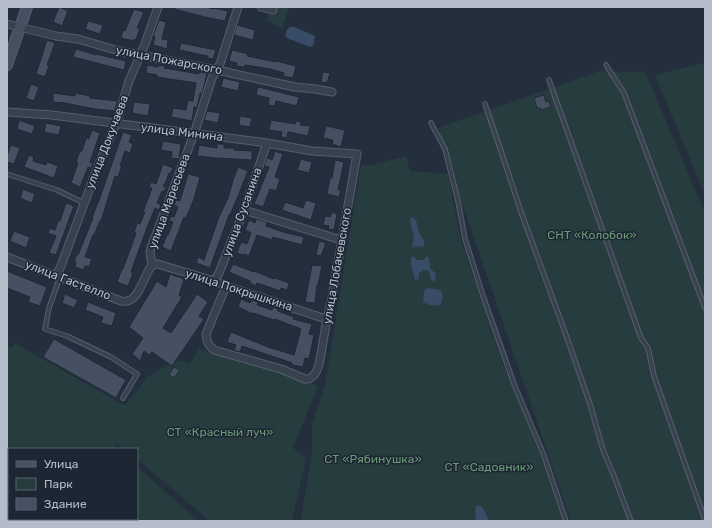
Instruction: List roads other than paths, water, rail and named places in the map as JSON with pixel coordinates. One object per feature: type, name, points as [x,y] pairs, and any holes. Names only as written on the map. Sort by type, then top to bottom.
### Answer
[{"type":"main road","points":[[7,65],[27,7]]},
{"type":"street","name":"улица Докучаева","points":[[58,277],[84,203],[116,124],[128,87],[158,7]]},
{"type":"street","name":"улица Маресьева","points":[[130,301],[138,293],[148,271],[152,266],[150,252],[151,248],[194,134],[212,78],[220,64],[238,7]]},
{"type":"street","points":[[261,7],[273,10]]},
{"type":"street","name":"улица Пожарского","points":[[7,24],[56,36],[78,39],[119,51],[295,87],[332,92]]},
{"type":"street","name":"улица Минина","points":[[7,112],[52,116],[267,143],[312,151],[357,154]]},
{"type":"street","name":"улица Сусанина","points":[[214,281],[219,273],[244,210],[267,143]]},
{"type":"street","name":"улица Лобачевского","points":[[226,286],[206,334],[208,345],[214,350],[281,369],[305,379],[309,379],[313,376],[319,365],[326,319],[331,303],[357,154]]},
{"type":"street","points":[[244,210],[341,240]]},
{"type":"street","name":"улица Гастелло","points":[[7,257],[121,301],[130,301]]},
{"type":"street","name":"улица Покрышкина","points":[[152,266],[158,264],[214,281],[326,319]]},
{"type":"lane","points":[[606,65],[624,93],[705,308]]},
{"type":"lane","points":[[549,80],[641,338],[648,348],[654,376],[705,520]]},
{"type":"lane","points":[[485,104],[521,212],[590,404],[603,450],[631,521]]},
{"type":"lane","points":[[431,123],[445,149],[458,201],[465,239],[483,296],[514,384],[543,453],[566,521]]},
{"type":"lane","points":[[7,174],[57,190],[84,203]]},
{"type":"lane","points":[[58,277],[49,308],[45,329],[67,336],[111,357],[137,374],[123,398]]},
{"type":"water","points":[[290,27],[294,27],[315,36],[313,46],[310,47],[287,38],[285,36]]},
{"type":"water","points":[[412,217],[416,220],[419,232],[424,239],[424,246],[412,248],[414,237],[410,218]]},
{"type":"water","points":[[414,256],[416,260],[423,260],[427,256],[429,258],[430,268],[435,273],[436,278],[434,281],[431,281],[429,271],[424,270],[419,273],[419,278],[415,280],[411,265],[411,258]]},
{"type":"water","points":[[427,288],[441,290],[443,297],[441,304],[432,305],[423,302],[424,291]]},
{"type":"water","points":[[476,506],[483,508],[489,521],[476,521]]},
{"type":"park label","name":"СНТ «Колобок»","points":[[592,235]]},
{"type":"park label","name":"СТ «Красный луч»","points":[[220,432]]},
{"type":"park label","name":"СТ «Рябинушка»","points":[[373,459]]},
{"type":"park label","name":"СТ «Садовник»","points":[[489,467]]}]
